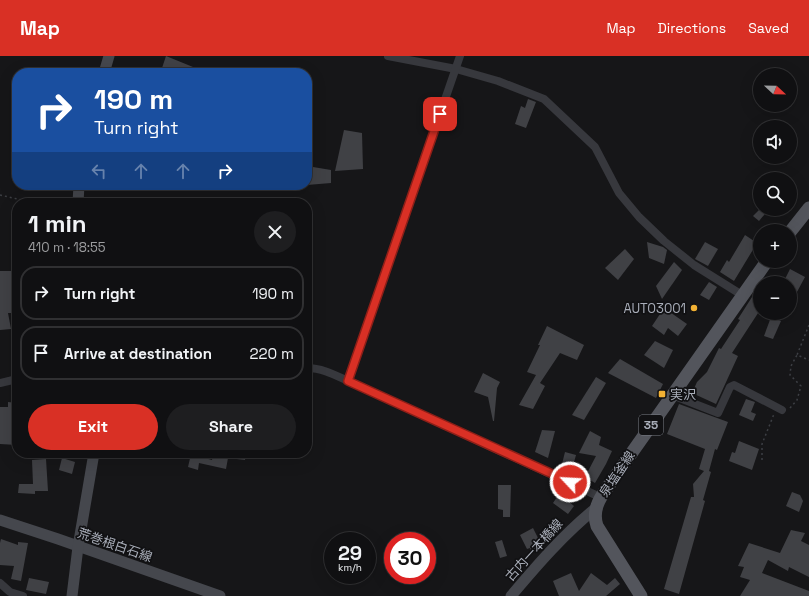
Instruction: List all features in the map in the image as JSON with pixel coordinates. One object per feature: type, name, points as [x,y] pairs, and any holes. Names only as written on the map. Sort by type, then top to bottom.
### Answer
[{"type":"main road","points":[[796,224],[809,208]]},
{"type":"main road","name":"泉塩釜線","points":[[641,596],[597,526],[595,519],[598,502],[762,268]]},
{"type":"street","points":[[105,68],[109,56]]},
{"type":"street","points":[[388,56],[456,69],[498,81],[544,99],[595,147],[619,192],[639,217],[664,241],[694,265],[742,295]]},
{"type":"street","points":[[348,381],[460,56]]},
{"type":"street","points":[[312,369],[324,371],[348,381],[598,502]]},
{"type":"street","points":[[0,384],[12,380]]},
{"type":"street","points":[[672,395],[718,413],[730,387],[734,385],[782,410]]},
{"type":"street","points":[[72,596],[78,547],[93,458]]},
{"type":"street","name":"古内一本橋線","points":[[511,596],[548,552],[598,502]]},
{"type":"street","name":"荒巻根白石線","points":[[0,520],[220,596]]},
{"type":"street","points":[[0,583],[10,592],[23,596]]},
{"type":"path","points":[[0,195],[13,198]]},
{"type":"path","points":[[809,325],[797,355],[809,360]]},
{"type":"building","points":[[166,56],[193,67],[192,68],[162,68]]},
{"type":"building","points":[[528,99],[536,102],[526,128],[515,124],[521,106],[525,108]]},
{"type":"building","points":[[344,130],[362,133],[363,169],[335,171]]},
{"type":"building","points":[[312,167],[331,170],[331,183],[312,185]]},
{"type":"building","points":[[753,216],[763,216],[759,221]]},
{"type":"building","points":[[745,235],[753,240],[753,250],[734,281],[720,272],[727,260],[729,262]]},
{"type":"building","points":[[647,242],[663,247],[667,250],[664,264],[649,258]]},
{"type":"building","points":[[705,242],[718,249],[708,266],[695,259]]},
{"type":"building","points":[[625,249],[634,259],[618,280],[605,268]]},
{"type":"building","points":[[674,262],[682,270],[662,299],[656,286]]},
{"type":"building","points":[[790,269],[805,277],[797,292],[797,276],[786,276]]},
{"type":"building","points":[[0,271],[12,271],[12,313],[8,313],[11,329],[0,330]]},
{"type":"building","points":[[709,282],[717,287],[709,300],[700,295]]},
{"type":"building","points":[[753,298],[753,320],[732,353],[738,356],[716,404],[692,393],[697,382],[707,372],[719,348],[721,349],[740,320],[738,319]]},
{"type":"building","points":[[664,308],[687,324],[678,336],[668,328],[664,335],[652,326]]},
{"type":"building","points":[[770,320],[781,321],[773,339],[764,336]]},
{"type":"building","points":[[547,326],[584,345],[577,360],[560,353],[540,383],[545,386],[533,409],[519,405],[536,375],[527,372]]},
{"type":"building","points":[[655,341],[673,350],[664,368],[644,355]]},
{"type":"building","points":[[620,359],[663,384],[656,398],[608,373]]},
{"type":"building","points":[[483,373],[500,382],[497,388],[494,421],[488,397],[474,392]]},
{"type":"building","points":[[596,377],[606,383],[584,420],[572,415]]},
{"type":"building","points":[[746,399],[755,402],[751,412],[756,414],[753,421],[739,415]]},
{"type":"building","points":[[8,402],[12,402],[12,445],[0,444],[0,407],[8,407]]},
{"type":"building","points":[[679,404],[728,422],[717,450],[715,449],[709,471],[711,472],[703,500],[705,501],[679,594],[664,589],[691,497],[694,497],[693,484],[704,471],[699,469],[705,449],[667,434]]},
{"type":"building","points":[[542,430],[555,431],[548,458],[535,452]]},
{"type":"building","points":[[590,431],[601,437],[599,445],[612,451],[595,483],[585,477],[596,456],[579,453]]},
{"type":"building","points":[[739,441],[759,449],[752,470],[729,461],[732,452],[735,453]]},
{"type":"building","points":[[565,452],[576,455],[573,466],[562,464]]},
{"type":"building","points":[[62,458],[75,462],[72,474],[59,470]]},
{"type":"building","points":[[190,458],[205,458],[212,460],[212,458],[228,458],[226,469],[199,463],[198,470],[188,467]]},
{"type":"building","points":[[228,458],[245,458],[245,460]]},
{"type":"building","points":[[46,459],[48,491],[35,491],[35,494],[18,493],[19,484],[33,484],[32,460]]},
{"type":"building","points":[[498,485],[511,485],[510,517],[503,517],[503,510],[498,509]]},
{"type":"building","points":[[561,491],[569,497],[567,500],[574,506],[568,514],[553,503]]},
{"type":"building","points":[[792,492],[800,495],[803,501],[799,512],[786,506]]},
{"type":"building","points":[[533,528],[542,546],[531,551],[530,548],[527,549],[520,535]]},
{"type":"building","points":[[791,530],[805,533],[801,541],[809,545],[809,577],[789,567],[788,571],[768,560],[762,573],[809,591],[809,596],[740,596],[750,580],[740,577],[744,567],[738,566],[749,543],[780,553]]},
{"type":"building","points":[[1,539],[18,545],[18,542],[28,543],[21,581],[11,579],[14,566],[0,565]]},
{"type":"building","points":[[502,540],[507,556],[500,558],[495,542]]},
{"type":"building","points":[[571,573],[579,591],[591,573],[607,585],[615,578],[620,584],[606,596],[559,596],[553,581]]},
{"type":"building","points":[[29,578],[49,582],[46,594],[26,590]]},
{"type":"place","name":"AUTO3001","points":[[694,308]]},
{"type":"place","name":"実沢","points":[[662,394]]},
{"type":"route","points":[[440,114],[348,381],[570,482]]}]
